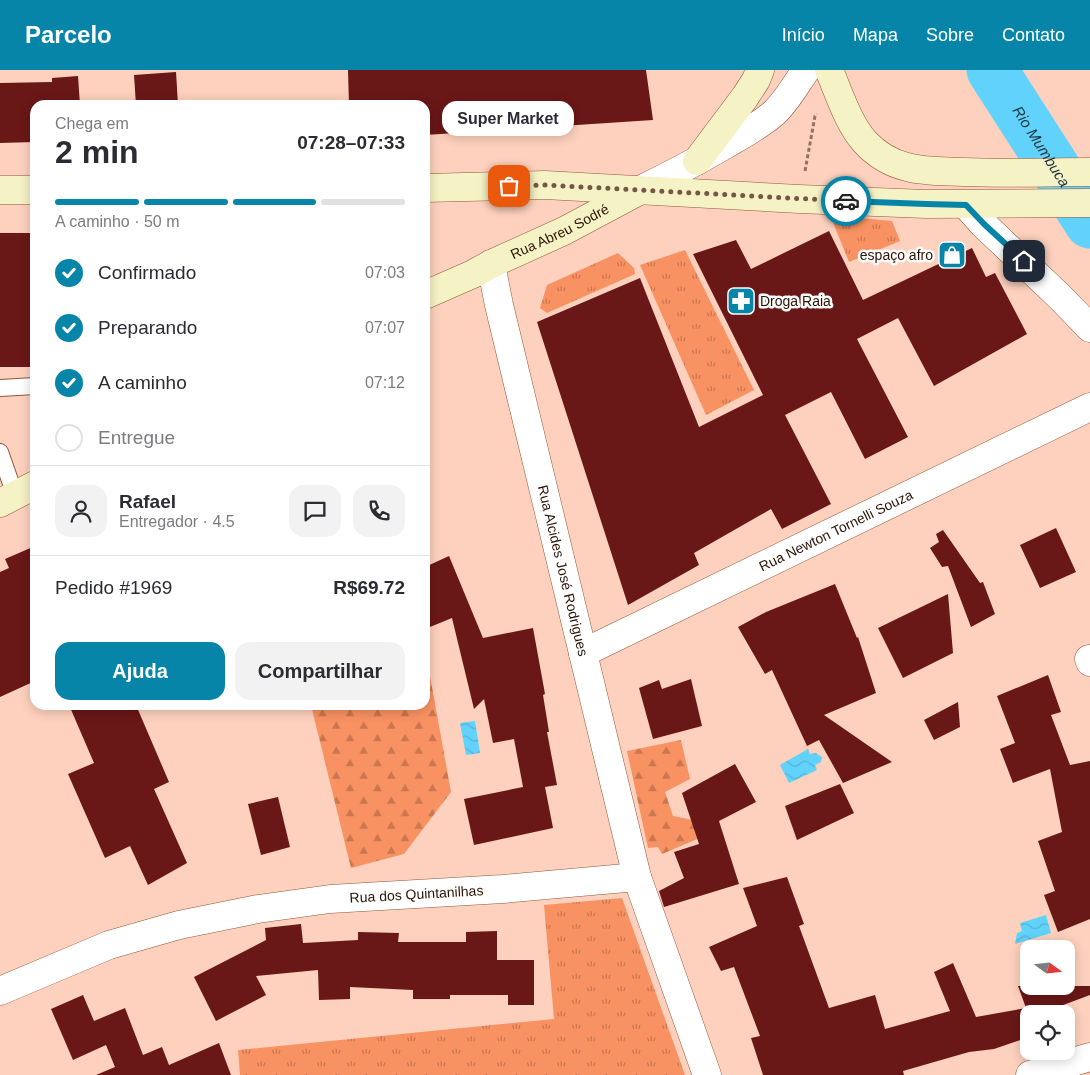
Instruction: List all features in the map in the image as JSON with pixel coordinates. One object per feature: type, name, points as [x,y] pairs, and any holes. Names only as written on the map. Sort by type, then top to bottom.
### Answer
[{"type":"main road","points":[[697,161],[745,97],[760,70]]},
{"type":"main road","points":[[829,70],[859,135],[886,159],[898,164],[918,170],[983,173],[1090,172]]},
{"type":"main road","points":[[430,188],[545,185],[926,204],[1090,203]]},
{"type":"main road","points":[[0,190],[30,190]]},
{"type":"main road","name":"Rua Abreu Sodré","points":[[430,293],[564,231],[640,190]]},
{"type":"street","name":"Rua Abreu Sodré","points":[[640,190],[697,161],[751,130],[775,112],[806,70]]},
{"type":"street","points":[[966,205],[1090,328]]},
{"type":"street","name":"Rua Alcides José Rodrigues","points":[[491,264],[499,305],[637,877]]},
{"type":"street","name":"Rua Newton Tornelli Souza","points":[[583,653],[1090,407]]},
{"type":"street","points":[[637,877],[707,1075]]},
{"type":"street","name":"Rua dos Quintanilhas","points":[[0,991],[109,945],[179,925],[258,909],[330,899],[503,889],[637,877]]},
{"type":"street","points":[[1041,1074],[1090,1057]]},
{"type":"lane","points":[[0,388],[30,386]]},
{"type":"lane","points":[[0,452],[17,494]]},
{"type":"path","points":[[799,199],[815,116],[842,100]]},
{"type":"green space","points":[[830,215],[892,221],[900,241],[849,262]]},
{"type":"green space","points":[[685,250],[754,390],[706,415],[640,265]]},
{"type":"green space","points":[[618,253],[634,268],[635,274],[547,313],[540,308],[547,285]]},
{"type":"green space","points":[[430,676],[451,792],[404,854],[351,868],[312,710],[430,710]]},
{"type":"green space","points":[[681,740],[690,779],[665,792],[673,816],[693,820],[702,837],[662,854],[658,847],[648,848],[627,751]]},
{"type":"green space","points":[[622,898],[685,1075],[240,1075],[238,1050],[554,1019],[544,905]]},
{"type":"water","points":[[475,721],[480,753],[466,755],[460,723]]},
{"type":"water","points":[[808,749],[810,754],[816,753],[822,757],[821,762],[815,765],[817,770],[789,783],[780,765]]},
{"type":"water","points":[[1046,915],[1051,933],[1028,940],[1020,940],[1020,942],[1015,944],[1017,933],[1022,931],[1020,923]]},
{"type":"building","points":[[348,70],[646,70],[653,120],[430,135],[430,100],[349,100]]},
{"type":"building","points":[[176,72],[178,100],[136,100],[134,75]]},
{"type":"building","points":[[78,76],[80,100],[30,100],[30,142],[0,143],[0,83],[52,82],[52,78]]},
{"type":"building","points":[[829,231],[863,300],[972,248],[986,277],[995,273],[1027,334],[934,386],[898,318],[857,339],[908,437],[865,459],[831,392],[785,415],[831,504],[782,529],[771,509],[694,553],[699,565],[628,605],[537,322],[640,278],[699,427],[763,395],[693,254],[736,240],[751,269]]},
{"type":"building","points":[[0,233],[30,233],[30,367],[0,367]]},
{"type":"building","points":[[1056,528],[1076,572],[1040,588],[1020,545]]},
{"type":"building","points":[[943,530],[980,583],[983,582],[995,614],[971,627],[948,566],[942,567],[930,548],[939,542],[936,534]]},
{"type":"building","points":[[30,548],[30,683],[0,697],[0,572],[9,568],[5,559]]},
{"type":"building","points":[[449,556],[483,638],[533,628],[545,694],[543,695],[549,732],[547,732],[557,785],[545,787],[553,828],[474,845],[464,799],[523,787],[514,739],[493,743],[484,699],[474,709],[452,618],[430,627],[430,565]]},
{"type":"building","points":[[835,584],[858,637],[876,693],[824,715],[892,762],[843,783],[819,740],[807,746],[772,670],[765,674],[738,627],[766,612]]},
{"type":"building","points":[[948,594],[953,653],[903,678],[878,628]]},
{"type":"building","points":[[1048,675],[1061,712],[1051,715],[1070,765],[1090,761],[1090,919],[1058,932],[1044,895],[1055,891],[1038,841],[1062,832],[1050,769],[1013,783],[1000,749],[1015,743],[997,696]]},
{"type":"building","points":[[691,679],[702,726],[653,739],[639,688],[659,680],[662,689]]},
{"type":"building","points":[[958,702],[960,727],[934,740],[924,720]]},
{"type":"building","points":[[71,710],[138,710],[169,782],[154,789],[187,863],[148,885],[130,846],[105,858],[68,774],[94,763]]},
{"type":"building","points":[[735,764],[756,802],[719,821],[739,884],[664,907],[659,891],[684,878],[674,852],[699,844],[682,793]]},
{"type":"building","points":[[840,784],[854,813],[797,840],[785,806]]},
{"type":"building","points":[[278,797],[290,847],[261,855],[248,804]]},
{"type":"building","points":[[787,877],[804,924],[799,926],[829,1008],[875,995],[885,1029],[950,1011],[934,972],[953,963],[976,1017],[1020,1009],[1020,1040],[994,1049],[969,1052],[903,1071],[904,1075],[763,1075],[751,1038],[760,1036],[734,967],[721,971],[709,947],[757,926],[743,888]]},
{"type":"building","points":[[301,924],[303,943],[358,940],[358,932],[399,933],[398,942],[466,942],[466,932],[497,931],[497,960],[534,960],[534,1005],[508,1005],[508,995],[450,995],[450,999],[413,999],[413,990],[350,987],[350,999],[319,1000],[318,970],[256,976],[266,995],[216,1021],[194,977],[266,940],[265,928]]},
{"type":"building","points":[[1075,986],[1090,986],[1090,995],[1063,1005],[1025,1005],[1021,995],[1075,995]]},
{"type":"building","points":[[83,995],[94,1021],[125,1008],[143,1055],[162,1047],[169,1065],[219,1043],[231,1075],[96,1075],[115,1067],[106,1045],[73,1060],[51,1009]]},
{"type":"waterway","name":"Rio Mumbuca","points":[[992,70],[1090,223]]},
{"type":"way so far","points":[[509,186],[545,185],[846,201]]},
{"type":"place","name":"Super Market","points":[[509,186]]},
{"type":"place","name":"espaço afro","points":[[952,255]]},
{"type":"place","name":"Droga Raia","points":[[741,301]]},
{"type":"route","points":[[846,201],[966,205],[1024,261]]}]
